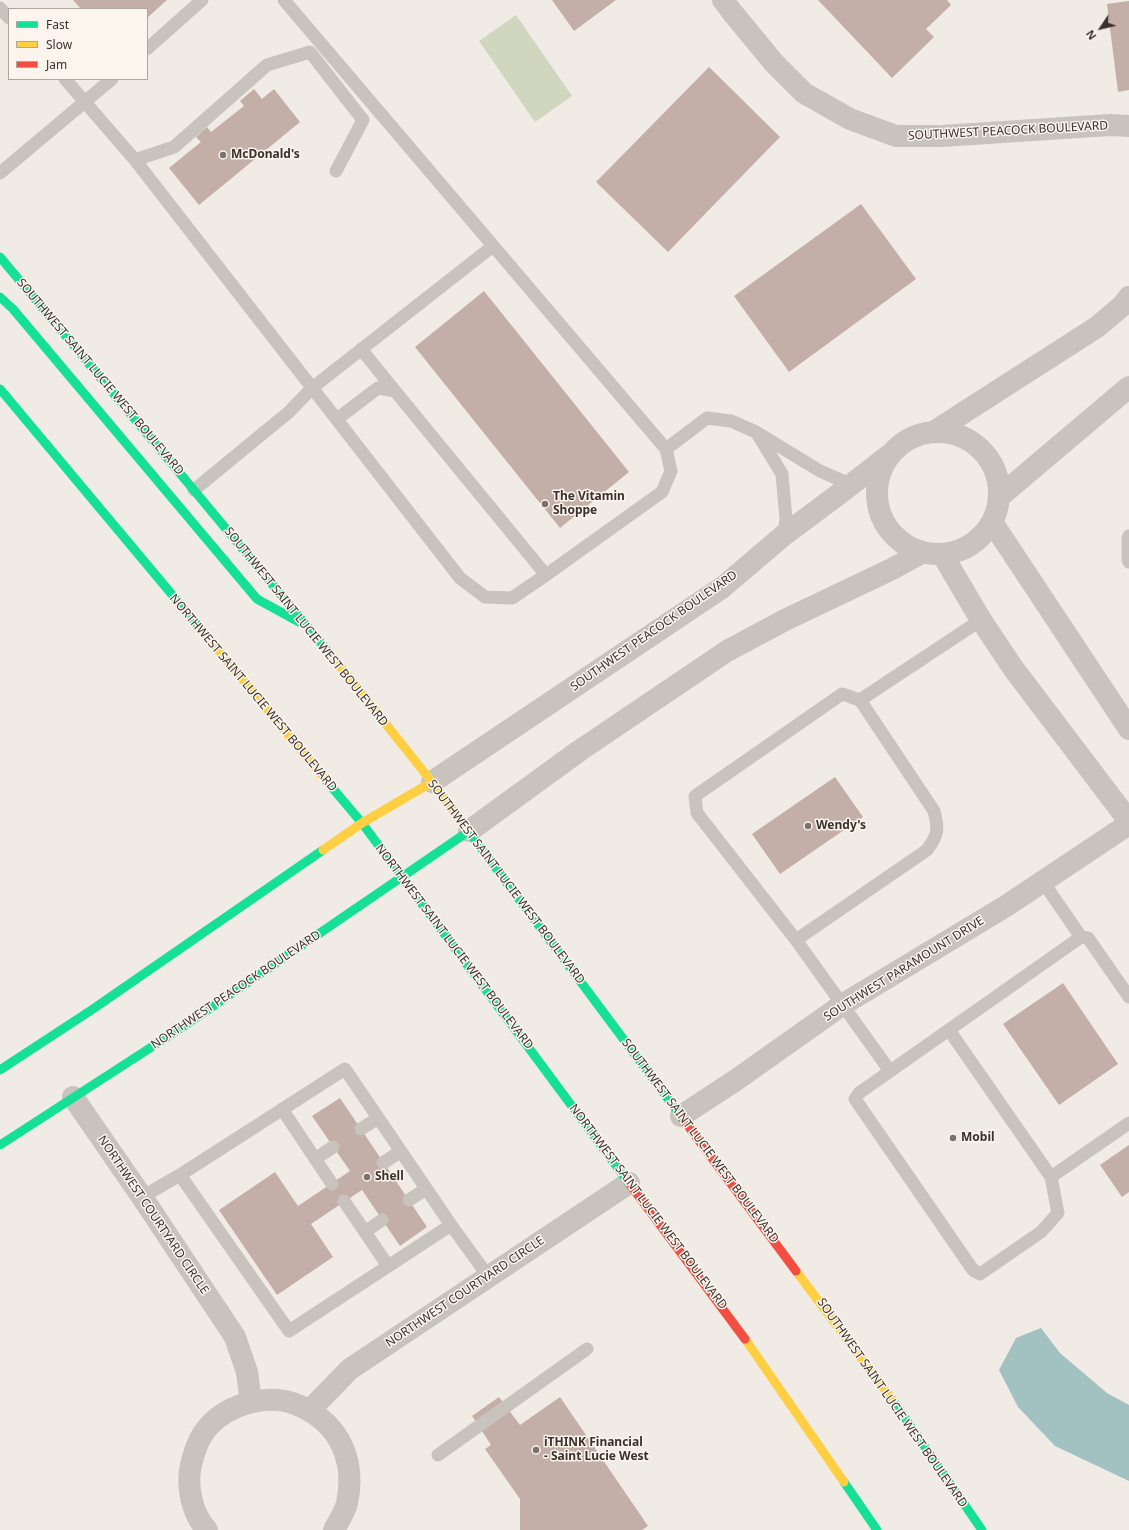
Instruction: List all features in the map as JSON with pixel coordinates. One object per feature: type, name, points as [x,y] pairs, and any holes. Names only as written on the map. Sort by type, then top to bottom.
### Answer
[{"type":"main road","name":"SOUTHWEST SAINT LUCIE WEST BOULEVARD","points":[[0,257],[310,628],[432,782],[886,1392],[982,1530]]},
{"type":"main road","points":[[0,297],[13,309],[257,599],[310,628]]},
{"type":"main road","name":"NORTHWEST SAINT LUCIE WEST BOULEVARD","points":[[0,389],[362,823],[753,1349],[877,1530]]},
{"type":"main road","points":[[0,1070],[99,1005],[362,823],[432,782]]},
{"type":"main road","name":"NORTHWEST PEACOCK BOULEVARD","points":[[0,1145],[184,1026],[469,831]]},
{"type":"street","name":"SOUTHWEST PEACOCK BOULEVARD","points":[[724,0],[774,63],[804,93],[850,120],[896,136],[942,136],[1110,125],[1129,126]]},
{"type":"street","points":[[935,431],[1097,327],[1127,305]]},
{"type":"street","points":[[999,496],[1129,387]]},
{"type":"street","points":[[469,831],[579,751],[727,651],[785,620],[892,569],[932,553],[962,550],[979,538],[992,522],[997,510],[999,496],[997,476],[988,458],[974,443],[956,434],[935,431],[917,434],[901,443],[888,456],[879,474],[876,494],[880,513],[889,531],[904,545],[932,553],[981,620],[1013,668],[1129,820]]},
{"type":"street","name":"SOUTHWEST PEACOCK BOULEVARD","points":[[432,782],[723,587],[784,535],[852,485],[888,456]]},
{"type":"street","points":[[992,522],[1129,729]]},
{"type":"street","name":"SOUTHWEST PARAMOUNT DRIVE","points":[[681,1116],[736,1080],[842,1005],[1006,906],[1129,824]]},
{"type":"street","name":"NORTHWEST COURTYARD CIRCLE","points":[[73,1097],[142,1197],[235,1337],[247,1372],[251,1402]]},
{"type":"street","name":"NORTHWEST COURTYARD CIRCLE","points":[[309,1412],[350,1369],[629,1183]]},
{"type":"street","points":[[207,1530],[202,1524],[191,1502],[189,1474],[194,1451],[208,1427],[226,1412],[251,1402],[279,1400],[300,1405],[324,1421],[335,1432],[347,1458],[351,1477],[347,1505],[334,1530]]},
{"type":"lane","points":[[148,48],[202,0]]},
{"type":"lane","points":[[66,80],[135,160],[460,578],[485,597],[512,598],[546,576],[662,492],[671,471],[666,449],[284,0]]},
{"type":"lane","points":[[0,8],[8,17]]},
{"type":"lane","points":[[135,160],[174,147],[267,65],[310,52],[363,120],[336,171]]},
{"type":"lane","points":[[0,173],[111,80]]},
{"type":"lane","points":[[194,490],[289,412],[312,388],[493,246]]},
{"type":"lane","points":[[361,350],[546,576]]},
{"type":"lane","points":[[337,419],[378,388],[395,391]]},
{"type":"lane","points":[[666,449],[707,418],[731,421],[756,432],[820,471],[852,485]]},
{"type":"lane","points":[[756,432],[782,474],[786,519],[784,535]]},
{"type":"lane","points":[[1129,536],[1129,562]]},
{"type":"lane","points":[[860,700],[981,620]]},
{"type":"lane","points":[[796,940],[927,850],[936,838],[938,826],[934,811],[860,700],[842,694],[695,796],[698,813],[796,940],[890,1071]]},
{"type":"lane","points":[[1044,882],[1081,937]]},
{"type":"lane","points":[[949,1030],[1051,1177],[1058,1213],[1041,1232],[980,1274],[973,1270],[855,1099],[859,1093],[1081,937],[1088,938],[1129,997]]},
{"type":"lane","points":[[142,1197],[345,1069],[426,1189],[488,1276]]},
{"type":"lane","points":[[282,1109],[332,1184]]},
{"type":"lane","points":[[361,1129],[378,1118]]},
{"type":"lane","points":[[1051,1177],[1129,1123]]},
{"type":"lane","points":[[315,1159],[333,1147]]},
{"type":"lane","points":[[384,1163],[401,1151]]},
{"type":"lane","points":[[180,1174],[289,1331],[451,1225]]},
{"type":"lane","points":[[409,1200],[426,1189]]},
{"type":"lane","points":[[344,1201],[388,1266]]},
{"type":"lane","points":[[365,1232],[382,1220]]},
{"type":"lane","points":[[438,1455],[586,1349]]},
{"type":"green space","points":[[516,15],[572,96],[535,122],[479,41]]},
{"type":"water","points":[[1041,1328],[1060,1353],[1107,1393],[1129,1405],[1129,1481],[1055,1446],[1018,1407],[999,1370],[1016,1338]]},
{"type":"building","points":[[73,0],[167,0],[148,17],[148,8],[80,8]]},
{"type":"building","points":[[552,0],[616,0],[574,31]]},
{"type":"building","points":[[818,0],[947,0],[951,5],[926,29],[934,37],[892,78]]},
{"type":"building","points":[[1129,1],[1129,90],[1118,92],[1107,4]]},
{"type":"building","points":[[709,67],[780,137],[668,252],[596,182]]},
{"type":"building","name":"McDonald's","points":[[254,89],[262,99],[274,89],[300,122],[199,205],[169,168],[201,142],[196,137],[207,127],[211,132],[244,106],[240,101]]},
{"type":"building","points":[[861,204],[916,279],[789,372],[734,296]]},
{"type":"building","points":[[484,291],[629,472],[560,528],[415,347]]},
{"type":"building","name":"Wendy's","points":[[835,777],[863,817],[780,874],[752,834]]},
{"type":"building","points":[[1063,983],[1118,1064],[1059,1105],[1003,1024]]},
{"type":"building","points":[[340,1098],[427,1227],[400,1246],[362,1190],[311,1224],[333,1257],[277,1295],[219,1210],[275,1172],[298,1206],[350,1171],[312,1116]]},
{"type":"building","points":[[1129,1145],[1129,1192],[1122,1197],[1100,1165]]},
{"type":"building","points":[[499,1397],[520,1425],[560,1397],[648,1526],[642,1530],[520,1530],[520,1499],[485,1449],[491,1445],[472,1416]]},
{"type":"traffic: fast","points":[[0,257],[331,655]]},
{"type":"traffic: fast","points":[[0,297],[13,309],[257,599],[299,622]]},
{"type":"traffic: fast","points":[[0,389],[200,628]]},
{"type":"traffic: fast","points":[[324,778],[362,823],[629,1183]]},
{"type":"traffic: fast","points":[[466,828],[683,1119]]},
{"type":"traffic: fast","points":[[0,1145],[184,1026],[469,831]]},
{"type":"traffic: fast","points":[[0,1070],[93,1009],[323,850]]},
{"type":"traffic: fast","points":[[894,1402],[982,1530]]},
{"type":"traffic: fast","points":[[844,1482],[877,1530]]},
{"type":"traffic: slow","points":[[200,628],[324,778]]},
{"type":"traffic: slow","points":[[331,655],[432,782],[466,828]]},
{"type":"traffic: slow","points":[[323,850],[362,823],[432,782]]},
{"type":"traffic: slow","points":[[796,1271],[894,1402]]},
{"type":"traffic: slow","points":[[745,1339],[844,1482]]},
{"type":"traffic: jam","points":[[683,1119],[796,1271]]},
{"type":"traffic: jam","points":[[629,1183],[745,1339]]},
{"type":"place","name":"McDonald's","points":[[223,155]]},
{"type":"place","name":"The Vitamin Shoppe","points":[[545,504]]},
{"type":"place","name":"Wendy's","points":[[808,826]]},
{"type":"place","name":"Mobil","points":[[953,1138]]},
{"type":"place","name":"Shell","points":[[367,1177]]},
{"type":"place","name":"iTHINK Financial - Saint Lucie West","points":[[536,1450]]}]
